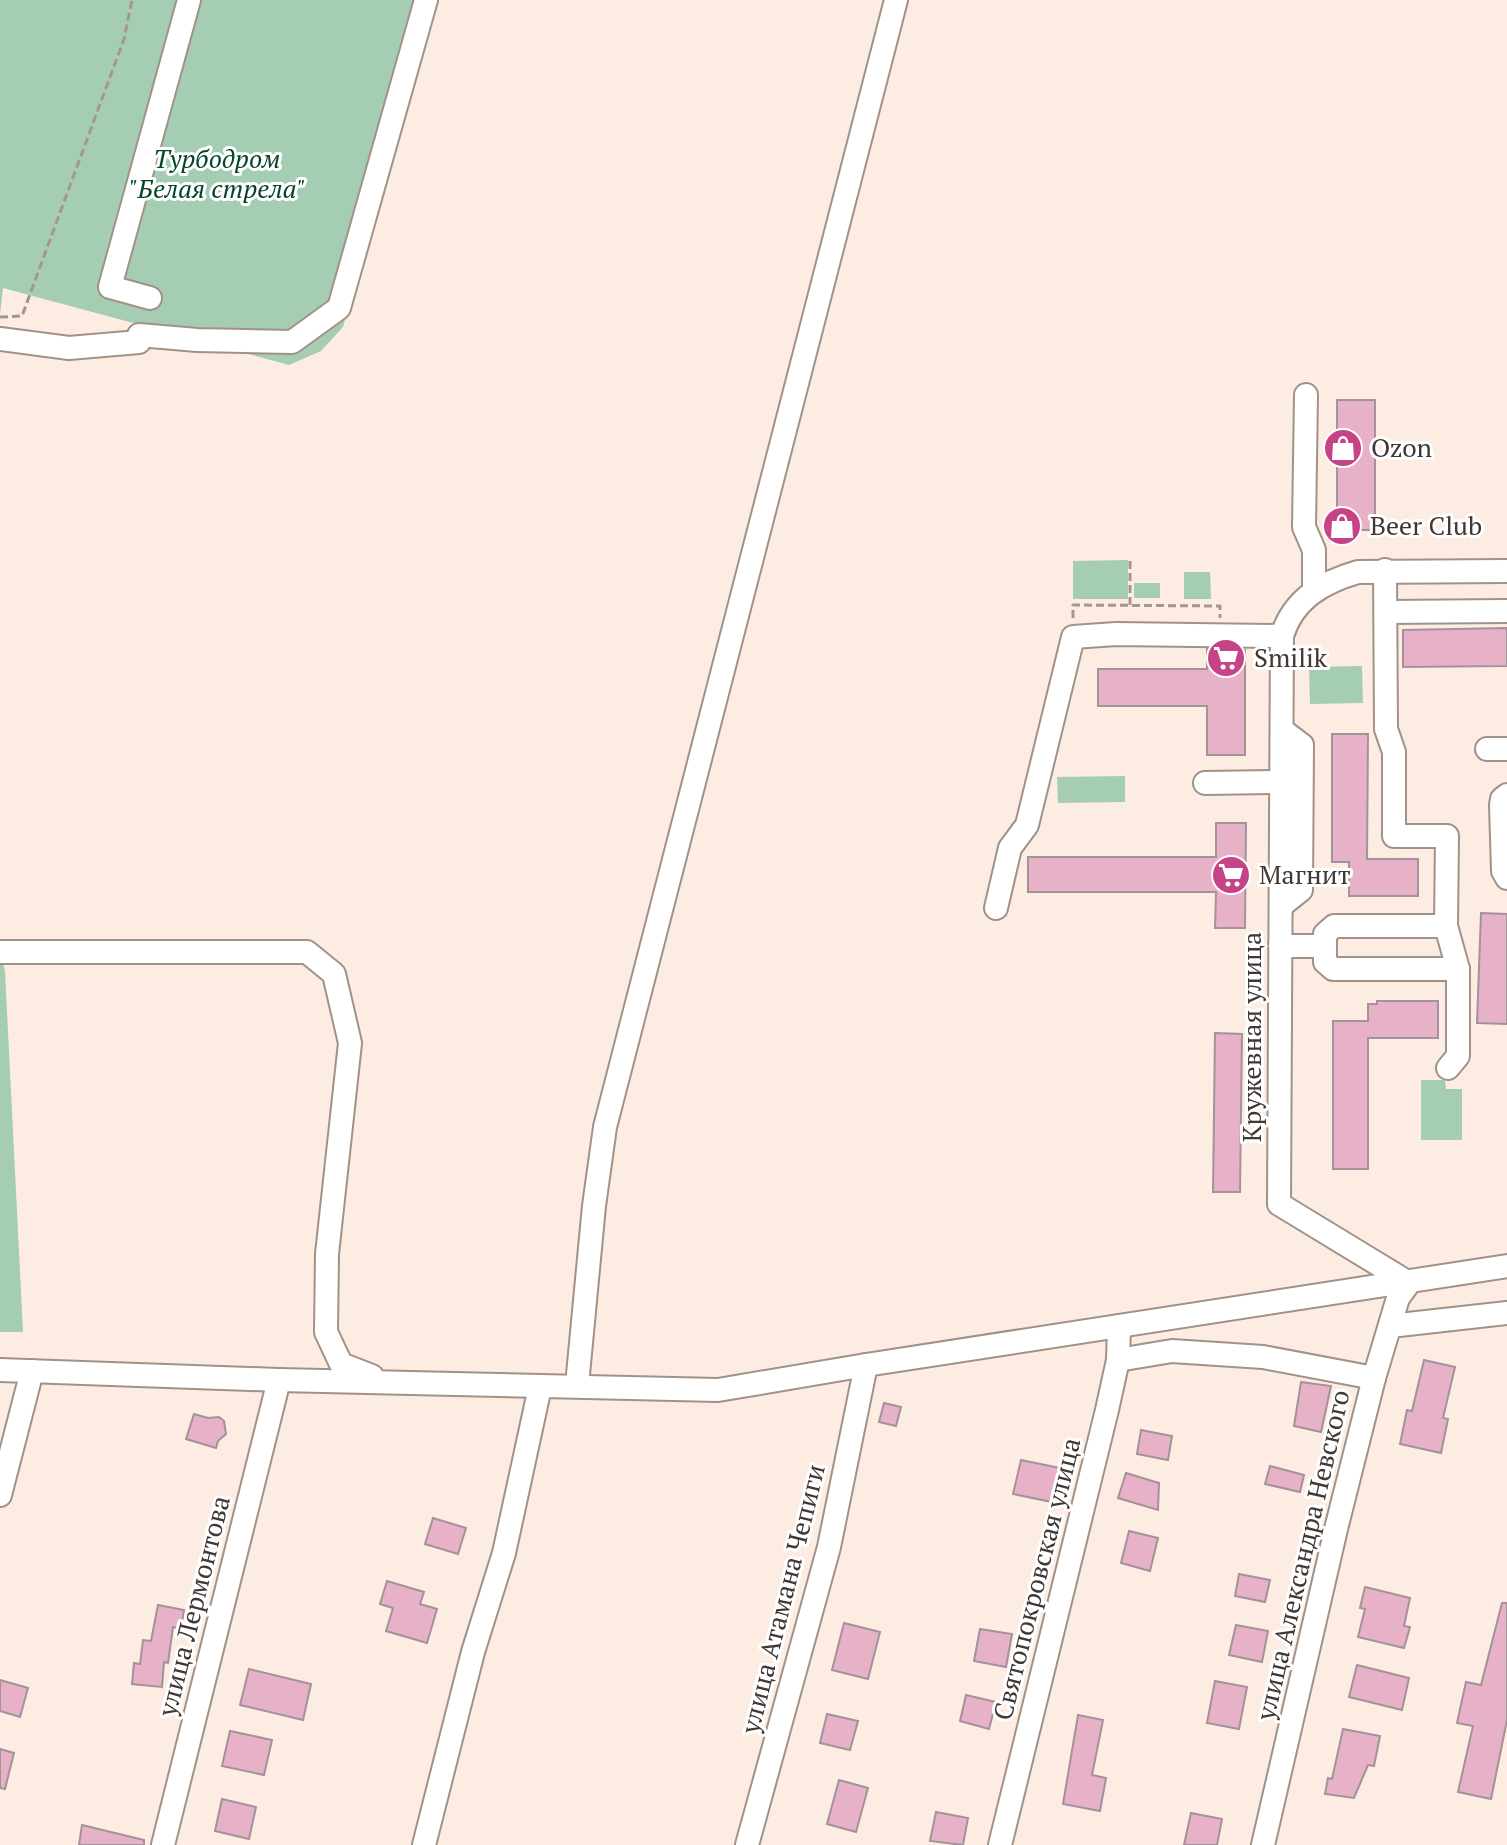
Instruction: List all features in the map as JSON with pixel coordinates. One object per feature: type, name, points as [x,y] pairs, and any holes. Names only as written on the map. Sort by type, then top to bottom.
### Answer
[{"type":"street","points":[[150,298],[110,287],[189,0]]},
{"type":"street","points":[[0,339],[69,348],[139,342],[139,335],[292,342],[339,308],[426,0]]},
{"type":"street","points":[[577,1385],[594,1206],[605,1127],[896,0]]},
{"type":"street","points":[[1306,395],[1304,527],[1314,550],[1314,590]]},
{"type":"street","points":[[1385,570],[1386,729],[1394,752],[1394,836],[1447,836],[1446,926],[1458,969],[1458,1056],[1448,1068]]},
{"type":"street","points":[[996,908],[1010,848],[1027,825],[1073,637],[1116,634],[1282,636],[1287,620],[1314,590],[1336,578],[1385,570],[1507,571]]},
{"type":"street","points":[[1386,612],[1507,611]]},
{"type":"street","name":"Кружевная улица","points":[[1282,636],[1279,1204],[1409,1283]]},
{"type":"street","points":[[1281,906],[1301,890],[1302,759],[1302,745],[1282,730]]},
{"type":"street","points":[[1205,783],[1281,782]]},
{"type":"street","points":[[1507,795],[1501,805],[1503,871],[1507,878]]},
{"type":"street","points":[[1446,926],[1334,926],[1325,934],[1325,962],[1333,969],[1458,969]]},
{"type":"street","points":[[1280,946],[1325,946]]},
{"type":"street","points":[[0,952],[307,952],[334,974],[350,1043],[327,1254],[326,1332],[341,1364],[385,1381]]},
{"type":"street","points":[[0,1370],[718,1390],[1507,1266]]},
{"type":"street","name":"улица Александра Невского","points":[[1263,1845],[1374,1378],[1398,1298],[1409,1283]]},
{"type":"street","points":[[1390,1326],[1507,1313]]},
{"type":"street","name":"Святопокровская улица","points":[[1000,1845],[1084,1510],[1118,1360],[1119,1326]]},
{"type":"street","points":[[1118,1360],[1172,1351],[1263,1357],[1374,1378]]},
{"type":"street","name":"улица Атамана Чепиги","points":[[747,1845],[829,1547],[866,1365]]},
{"type":"street","points":[[0,1495],[32,1371]]},
{"type":"street","name":"улица Лермонтова","points":[[163,1845],[279,1380]]},
{"type":"street","points":[[424,1845],[473,1652],[504,1553],[540,1387]]},
{"type":"path","points":[[0,317],[22,316],[124,39],[132,0]]},
{"type":"path","points":[[1130,561],[1130,606]]},
{"type":"path","points":[[1073,637],[1073,605],[1220,606],[1220,626]]},
{"type":"green space","name":"Турбодром \"Белая стрела\"","points":[[0,0],[436,0],[343,327],[321,351],[289,365],[3,288],[0,315]]},
{"type":"green space","points":[[1128,560],[1128,599],[1073,599],[1073,561]]},
{"type":"green space","points":[[1184,572],[1210,572],[1211,599],[1184,599]]},
{"type":"green space","points":[[1134,583],[1160,583],[1160,598],[1134,598]]},
{"type":"green space","points":[[1362,666],[1363,703],[1310,704],[1309,667]]},
{"type":"green space","points":[[1125,776],[1125,802],[1058,803],[1057,777]]},
{"type":"green space","points":[[0,953],[5,971],[23,1332],[0,1332]]},
{"type":"green space","points":[[1421,1080],[1445,1080],[1446,1089],[1462,1089],[1462,1140],[1421,1140]]},
{"type":"building","points":[[1337,400],[1375,400],[1375,530],[1337,530]]},
{"type":"building","points":[[1507,628],[1507,666],[1403,667],[1403,630]]},
{"type":"building","points":[[1207,649],[1245,650],[1245,755],[1207,755],[1207,706],[1098,706],[1098,669],[1207,669]]},
{"type":"building","points":[[1332,734],[1368,734],[1367,859],[1418,859],[1418,896],[1349,896],[1349,862],[1332,862]]},
{"type":"building","points":[[1216,823],[1246,823],[1245,928],[1215,928],[1216,892],[1028,892],[1028,857],[1216,857]]},
{"type":"building","points":[[1481,913],[1507,914],[1507,1024],[1477,1023]]},
{"type":"building","points":[[1377,1001],[1438,1001],[1438,1038],[1368,1038],[1368,1169],[1333,1169],[1333,1021],[1368,1021],[1368,1004],[1377,1004]]},
{"type":"building","points":[[1215,1033],[1242,1034],[1240,1192],[1213,1192]]},
{"type":"building","points":[[1424,1360],[1455,1367],[1443,1418],[1448,1419],[1441,1453],[1400,1444],[1407,1410],[1412,1411]]},
{"type":"building","points":[[1301,1382],[1331,1386],[1321,1432],[1294,1426]]},
{"type":"building","points":[[884,1403],[901,1407],[896,1426],[879,1422]]},
{"type":"building","points":[[194,1414],[219,1417],[224,1421],[226,1434],[218,1441],[216,1448],[186,1439]]},
{"type":"building","points":[[1141,1430],[1172,1436],[1168,1460],[1137,1454]]},
{"type":"building","points":[[1021,1460],[1060,1468],[1052,1502],[1013,1494]]},
{"type":"building","points":[[1270,1466],[1304,1475],[1300,1492],[1265,1484]]},
{"type":"building","points":[[1126,1473],[1159,1483],[1158,1510],[1118,1498]]},
{"type":"building","points":[[433,1518],[466,1528],[458,1554],[425,1544]]},
{"type":"building","points":[[1129,1531],[1158,1538],[1150,1571],[1121,1563]]},
{"type":"building","points":[[1239,1574],[1270,1580],[1265,1602],[1235,1596]]},
{"type":"building","points":[[387,1581],[424,1592],[420,1604],[437,1609],[427,1643],[386,1631],[393,1608],[380,1604]]},
{"type":"building","points":[[1365,1587],[1410,1598],[1404,1626],[1410,1627],[1404,1648],[1358,1637],[1365,1609],[1360,1608]]},
{"type":"building","points":[[1502,1603],[1507,1603],[1507,1720],[1491,1799],[1458,1792],[1473,1726],[1457,1723],[1466,1682],[1481,1685]]},
{"type":"building","points":[[158,1605],[184,1610],[181,1629],[173,1627],[168,1663],[164,1662],[162,1687],[132,1684],[134,1663],[140,1664],[143,1640],[151,1641]]},
{"type":"building","points":[[844,1623],[880,1632],[868,1679],[832,1670]]},
{"type":"building","points":[[1236,1625],[1268,1631],[1262,1662],[1229,1655]]},
{"type":"building","points":[[980,1629],[1012,1634],[1006,1667],[974,1661]]},
{"type":"building","points":[[1357,1665],[1409,1678],[1402,1710],[1349,1697]]},
{"type":"building","points":[[249,1669],[311,1684],[303,1720],[240,1705]]},
{"type":"building","points":[[0,1680],[28,1688],[20,1717],[0,1711]]},
{"type":"building","points":[[1215,1681],[1247,1687],[1239,1729],[1207,1723]]},
{"type":"building","points":[[966,1695],[996,1702],[989,1729],[960,1721]]},
{"type":"building","points":[[827,1714],[858,1721],[850,1750],[820,1743]]},
{"type":"building","points":[[1078,1715],[1103,1720],[1092,1775],[1106,1778],[1100,1811],[1063,1804]]},
{"type":"building","points":[[1343,1729],[1380,1736],[1374,1766],[1368,1765],[1354,1798],[1325,1794],[1328,1778],[1332,1779]]},
{"type":"building","points":[[230,1731],[272,1740],[264,1775],[222,1766]]},
{"type":"building","points":[[0,1749],[14,1753],[5,1789],[0,1788]]},
{"type":"building","points":[[839,1780],[868,1788],[856,1832],[827,1824]]},
{"type":"building","points":[[222,1799],[256,1807],[249,1839],[215,1831]]},
{"type":"building","points":[[936,1812],[968,1818],[963,1845],[930,1841]]},
{"type":"building","points":[[1191,1813],[1222,1819],[1217,1845],[1184,1845]]},
{"type":"building","points":[[82,1825],[144,1840],[144,1845],[79,1845]]},
{"type":"place","name":"Ozon","points":[[1343,448]]},
{"type":"place","name":"Beer Club","points":[[1342,526]]},
{"type":"place","name":"Smilik","points":[[1226,658]]},
{"type":"place","name":"Магнит","points":[[1231,875]]}]
